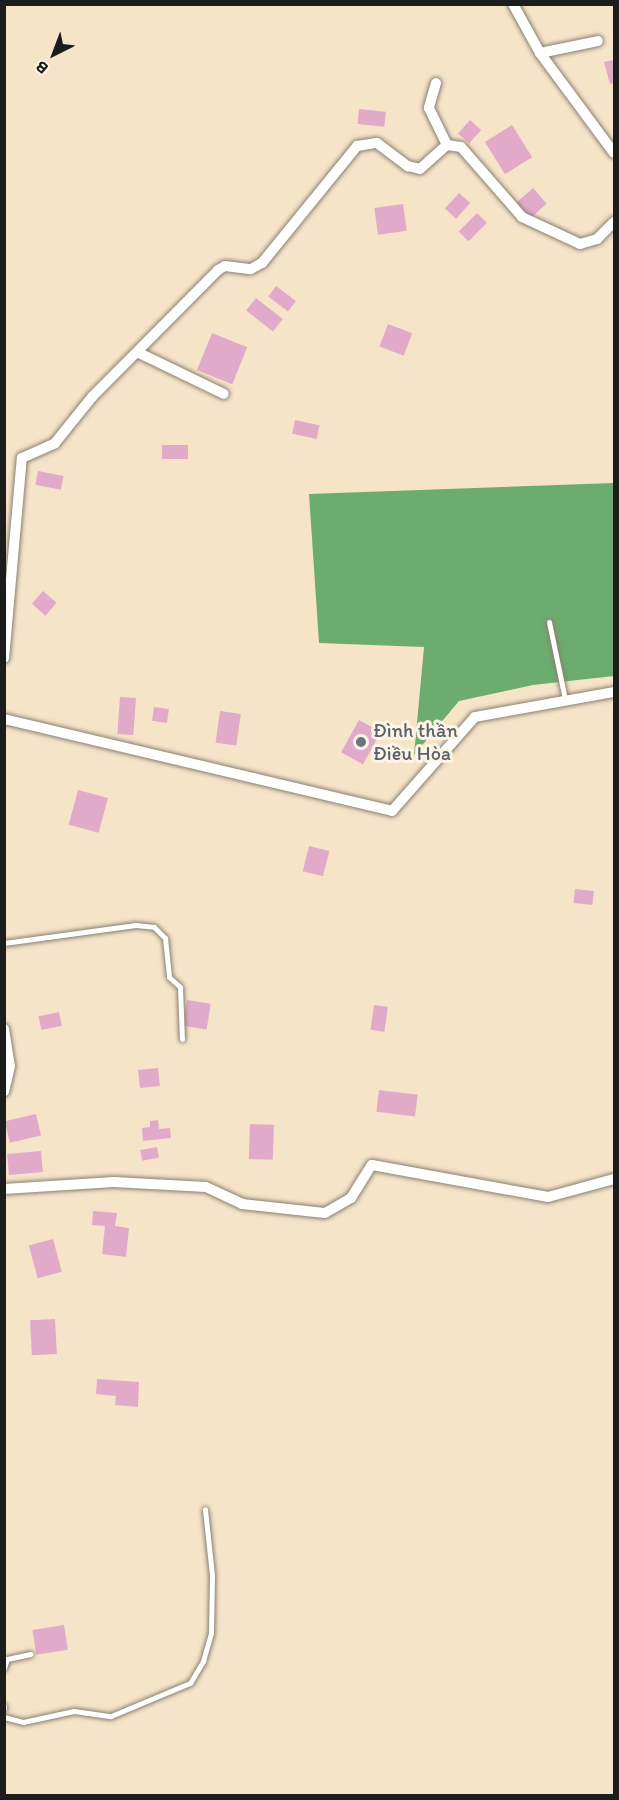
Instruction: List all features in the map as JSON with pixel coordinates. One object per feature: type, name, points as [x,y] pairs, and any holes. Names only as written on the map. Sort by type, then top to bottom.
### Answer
[{"type":"street","points":[[513,4],[540,53],[615,153]]},
{"type":"street","points":[[540,53],[598,41]]},
{"type":"street","points":[[436,83],[429,108],[447,145]]},
{"type":"street","points":[[4,658],[22,458],[31,452],[50,447],[92,397],[139,353],[218,270],[225,266],[250,269],[262,263],[357,146],[377,143],[408,166],[420,169],[447,145],[461,147],[529,222],[580,244],[589,244],[615,222]]},
{"type":"street","points":[[139,353],[224,394]]},
{"type":"street","points":[[4,719],[392,811],[475,717],[565,699],[615,692]]},
{"type":"street","points":[[4,1029],[10,1066],[4,1091]]},
{"type":"street","points":[[4,1188],[114,1182],[206,1187],[242,1204],[325,1214],[351,1198],[372,1165],[548,1197],[615,1179]]},
{"type":"lane","points":[[549,622],[565,699]]},
{"type":"lane","points":[[4,943],[136,925],[154,927],[165,938],[169,977],[180,987],[182,1039]]},
{"type":"lane","points":[[4,1717],[23,1722],[74,1711],[111,1716],[190,1683],[203,1661],[211,1633],[212,1575],[205,1509]]},
{"type":"lane","points":[[4,1668],[7,1659],[30,1654]]},
{"type":"green space","points":[[614,483],[614,676],[533,685],[459,701],[414,755],[424,647],[319,643],[309,494]]},
{"type":"building","points":[[614,60],[614,83],[610,84],[604,62]]},
{"type":"building","points":[[359,109],[386,112],[384,127],[357,124]]},
{"type":"building","points":[[470,120],[481,130],[469,143],[458,133]]},
{"type":"building","points":[[512,125],[532,157],[505,174],[485,142]]},
{"type":"building","points":[[533,188],[547,204],[528,220],[514,204]]},
{"type":"building","points":[[459,193],[470,203],[456,219],[445,209]]},
{"type":"building","points":[[403,204],[407,231],[378,235],[374,208]]},
{"type":"building","points":[[477,213],[487,223],[469,241],[459,231]]},
{"type":"building","points":[[276,286],[296,301],[288,311],[268,296]]},
{"type":"building","points":[[256,298],[283,319],[273,332],[246,311]]},
{"type":"building","points":[[388,324],[412,333],[404,356],[379,346]]},
{"type":"building","points":[[212,333],[247,347],[232,384],[197,370]]},
{"type":"building","points":[[295,420],[319,425],[317,439],[292,434]]},
{"type":"building","points":[[162,445],[188,445],[188,459],[162,459]]},
{"type":"building","points":[[38,471],[64,476],[61,490],[35,485]]},
{"type":"building","points":[[43,591],[57,603],[45,616],[32,604]]},
{"type":"building","points":[[120,697],[136,698],[133,735],[117,734]]},
{"type":"building","points":[[154,707],[169,709],[167,723],[152,721]]},
{"type":"building","points":[[220,711],[241,714],[236,746],[216,743]]},
{"type":"building","name":"Đình thần Điều Hòa","points":[[359,720],[381,732],[363,764],[341,752]]},
{"type":"building","points":[[78,790],[108,798],[99,833],[69,825]]},
{"type":"building","points":[[309,846],[329,851],[323,876],[303,871]]},
{"type":"building","points":[[575,889],[594,891],[592,905],[574,903]]},
{"type":"building","points":[[187,1000],[211,1004],[207,1029],[183,1026]]},
{"type":"building","points":[[374,1005],[388,1007],[384,1032],[371,1030]]},
{"type":"building","points":[[59,1012],[62,1026],[41,1030],[38,1016]]},
{"type":"building","points":[[158,1068],[160,1086],[140,1088],[138,1070]]},
{"type":"building","points":[[379,1090],[418,1095],[415,1117],[376,1112]]},
{"type":"building","points":[[36,1114],[41,1135],[10,1143],[5,1121]]},
{"type":"building","points":[[158,1120],[159,1129],[170,1128],[171,1138],[143,1141],[142,1128],[150,1127],[150,1121]]},
{"type":"building","points":[[250,1124],[274,1125],[273,1160],[249,1159]]},
{"type":"building","points":[[157,1147],[159,1158],[142,1161],[140,1150]]},
{"type":"building","points":[[41,1151],[43,1172],[9,1175],[7,1154]]},
{"type":"building","points":[[93,1211],[117,1213],[115,1226],[129,1228],[126,1257],[102,1254],[105,1226],[92,1225]]},
{"type":"building","points":[[53,1239],[62,1272],[38,1278],[29,1245]]},
{"type":"building","points":[[55,1319],[57,1354],[32,1355],[30,1320]]},
{"type":"building","points":[[97,1379],[139,1382],[138,1407],[115,1405],[116,1396],[96,1394]]},
{"type":"building","points":[[64,1625],[68,1650],[36,1655],[32,1630]]},
{"type":"place","name":"Đình thần Điều Hòa","points":[[361,742]]}]
